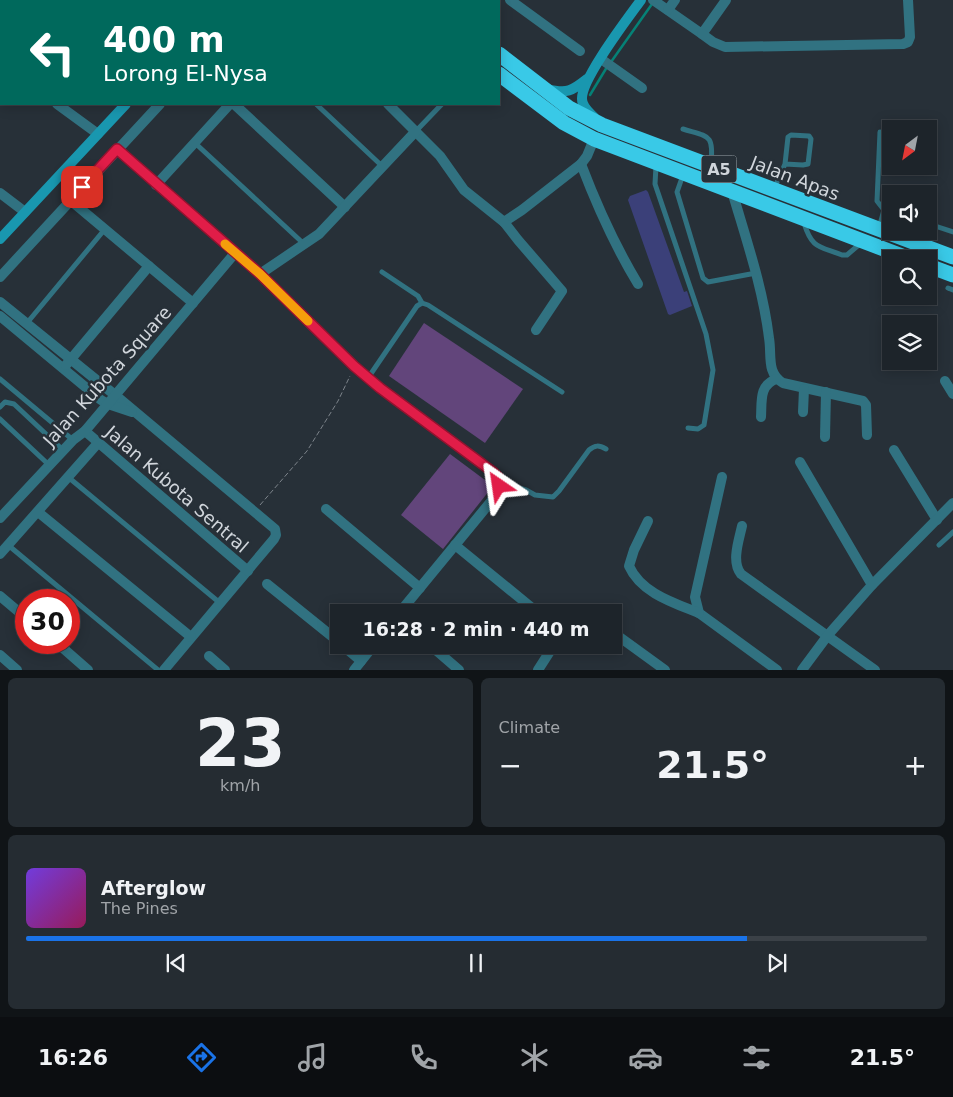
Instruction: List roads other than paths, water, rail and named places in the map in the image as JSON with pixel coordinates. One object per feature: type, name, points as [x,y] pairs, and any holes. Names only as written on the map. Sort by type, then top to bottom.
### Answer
[{"type":"highway","name":"Jalan Apas","points":[[500,55],[569,108],[602,125],[882,231]]},
{"type":"highway","name":"Jalan Apas","points":[[500,75],[564,123],[594,139],[886,250]]},
{"type":"highway","name":"Jalan Apas","points":[[921,240],[953,257]]},
{"type":"highway","points":[[937,273],[951,284]]},
{"type":"street","points":[[510,0],[580,51]]},
{"type":"street","points":[[661,5],[675,0]]},
{"type":"street","points":[[702,34],[726,0]]},
{"type":"street","points":[[661,5],[713,42],[725,47],[903,44],[908,42],[910,37],[908,0]]},
{"type":"street","points":[[543,88],[566,92],[573,90],[587,79],[603,60],[638,1]]},
{"type":"street","points":[[603,60],[642,88]]},
{"type":"street","points":[[587,79],[581,98],[583,105],[602,125]]},
{"type":"street","points":[[58,105],[98,134]]},
{"type":"street","points":[[0,239],[125,105]]},
{"type":"street","points":[[0,277],[159,105]]},
{"type":"street","points":[[156,185],[231,105]]},
{"type":"street","points":[[233,105],[345,207]]},
{"type":"street","points":[[389,105],[440,156],[464,190],[504,222],[562,291],[536,330]]},
{"type":"street","points":[[260,274],[319,234],[416,131]]},
{"type":"street","points":[[504,222],[581,164],[587,156],[594,139]]},
{"type":"street","points":[[117,149],[260,274],[354,366],[493,472],[499,482],[493,499],[407,604]]},
{"type":"street","points":[[581,164],[604,221],[638,284]]},
{"type":"street","points":[[732,191],[756,273],[769,338],[771,371],[776,379],[783,383],[863,401],[866,405],[867,435]]},
{"type":"street","points":[[0,193],[26,212]]},
{"type":"street","points":[[70,200],[193,303]]},
{"type":"street","name":"Jalan Kubota Square","points":[[0,518],[108,404],[235,253]]},
{"type":"street","points":[[63,369],[149,266]]},
{"type":"street","points":[[0,302],[275,529],[274,539],[164,670]]},
{"type":"street","points":[[0,316],[108,404],[138,414]]},
{"type":"street","points":[[761,417],[762,391],[766,385],[776,379]]},
{"type":"street","points":[[945,382],[953,394]]},
{"type":"street","points":[[803,412],[804,389]]},
{"type":"street","points":[[825,437],[826,392]]},
{"type":"street","name":"Jalan Kubota Sentral","points":[[84,431],[248,571]]},
{"type":"street","points":[[0,554],[98,443]]},
{"type":"street","points":[[894,450],[936,520]]},
{"type":"street","points":[[800,462],[872,585]]},
{"type":"street","points":[[699,613],[695,597],[722,477]]},
{"type":"street","points":[[802,670],[828,636],[872,585],[953,504]]},
{"type":"street","points":[[326,508],[420,588]]},
{"type":"street","points":[[38,512],[191,637]]},
{"type":"street","points":[[648,521],[634,550],[629,566],[633,574],[653,592],[699,613],[777,670]]},
{"type":"street","points":[[742,526],[736,569],[875,670]]},
{"type":"street","points":[[456,545],[527,604]]},
{"type":"street","points":[[267,584],[330,635]]},
{"type":"street","points":[[0,596],[15,609]]},
{"type":"street","points":[[622,639],[665,670]]},
{"type":"street","points":[[70,654],[88,670]]},
{"type":"street","points":[[353,654],[361,660]]},
{"type":"street","points":[[354,670],[366,654]]},
{"type":"street","points":[[441,654],[460,670]]},
{"type":"street","points":[[538,670],[548,654]]},
{"type":"street","points":[[0,655],[18,670]]},
{"type":"street","points":[[209,656],[225,670]]},
{"type":"lane","points":[[317,105],[382,167]]},
{"type":"lane","points":[[416,131],[440,105]]},
{"type":"lane","points":[[683,129],[705,136],[710,140],[713,145],[711,166]]},
{"type":"lane","points":[[878,230],[884,210],[877,201],[880,132]]},
{"type":"lane","points":[[774,190],[785,164],[788,137],[791,135],[809,136],[811,139],[808,164],[785,164]]},
{"type":"lane","points":[[195,142],[304,245]]},
{"type":"lane","points":[[657,163],[654,175],[655,184],[706,334],[713,370],[704,425],[698,429],[688,428]]},
{"type":"lane","points":[[684,172],[676,192],[703,278],[708,282],[756,273]]},
{"type":"lane","points":[[803,217],[811,241],[842,255],[847,255],[863,241]]},
{"type":"lane","points":[[937,227],[953,232]]},
{"type":"lane","points":[[27,323],[105,229]]},
{"type":"lane","points":[[382,272],[418,296],[422,303],[428,305],[562,392]]},
{"type":"lane","points":[[368,378],[417,306],[422,303]]},
{"type":"lane","points":[[0,379],[73,440]]},
{"type":"lane","points":[[0,407],[6,402],[14,404],[64,450]]},
{"type":"lane","points":[[0,419],[49,465]]},
{"type":"lane","points":[[499,482],[536,495],[553,497],[589,450],[599,445],[606,449]]},
{"type":"lane","points":[[68,477],[220,603]]},
{"type":"lane","points":[[939,545],[953,532]]},
{"type":"lane","points":[[8,545],[158,670]]},
{"type":"waterway","points":[[611,62],[652,4]]},
{"type":"waterway","points":[[590,95],[607,67]]}]
